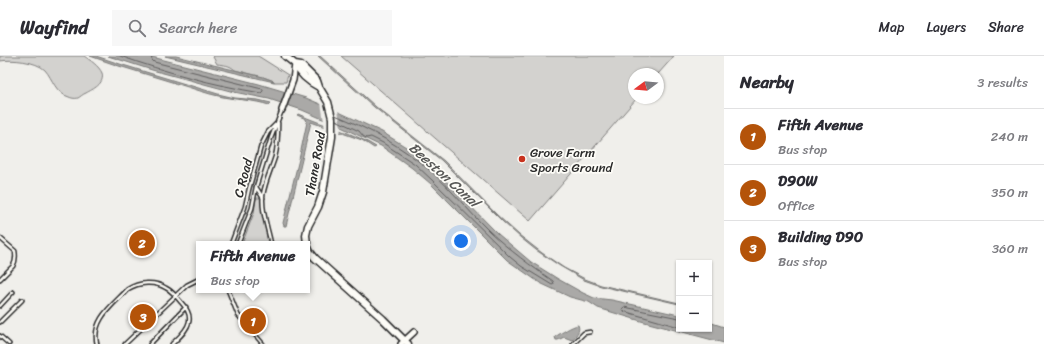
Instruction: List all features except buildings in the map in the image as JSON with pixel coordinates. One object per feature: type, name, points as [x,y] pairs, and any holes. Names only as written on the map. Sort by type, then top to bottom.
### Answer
[{"type":"street","name":"Thane Road","points":[[285,56],[295,64],[298,71],[319,87],[330,106],[332,118],[332,137],[323,192],[318,207],[308,226],[307,241]]},
{"type":"street","points":[[282,110],[291,87],[295,64]]},
{"type":"street","name":"Thane Road","points":[[310,252],[379,315],[405,343]]},
{"type":"street","points":[[405,343],[414,332]]},
{"type":"lane","name":"C Road","points":[[239,241],[252,208],[256,187],[270,138],[282,110]]},
{"type":"lane","name":"C Road","points":[[269,241],[263,207],[263,198],[266,183],[275,156],[278,139],[278,121]]},
{"type":"lane","name":"C Road","points":[[232,241],[245,207],[261,146],[268,132],[278,121]]},
{"type":"lane","name":"C Road","points":[[256,187],[263,198]]},
{"type":"lane","points":[[0,238],[15,251],[16,259],[13,266],[0,279]]},
{"type":"lane","points":[[125,344],[187,285],[196,280]]},
{"type":"lane","points":[[97,344],[96,330],[101,318],[128,289],[142,284],[154,283],[168,288],[186,308],[189,315],[189,324],[185,331],[172,344]]},
{"type":"lane","points":[[0,306],[13,292]]},
{"type":"lane","points":[[229,293],[238,315],[262,344]]},
{"type":"lane","points":[[0,322],[22,300]]},
{"type":"lane","points":[[150,344],[186,308]]},
{"type":"lane","points":[[573,344],[584,333],[590,332]]},
{"type":"lane","points":[[0,336],[8,344]]},
{"type":"shaded area","points":[[0,56],[84,56],[101,70],[102,80],[98,86],[92,90],[78,98],[72,98],[64,95],[57,89],[48,74],[41,67],[24,61],[0,61]]},
{"type":"shaded area","points":[[258,56],[288,75],[286,82],[274,82],[263,77],[235,70],[229,66],[217,64],[213,57]]},
{"type":"shaded area","name":"Grove Farm Sports Ground","points":[[341,56],[674,56],[663,68],[628,68],[628,104],[632,104],[530,221]]},
{"type":"shaded area","points":[[256,198],[261,198],[267,241],[243,241],[254,213]]},
{"type":"water","points":[[90,56],[96,56],[218,94],[271,103],[269,105],[211,94],[178,84],[177,85],[175,83]]},
{"type":"water","points":[[108,56],[148,56],[259,84],[306,98],[382,132],[406,147],[434,169],[498,234],[531,262],[558,279],[594,298],[612,300],[676,314],[676,330],[598,308],[589,302],[570,297],[540,283],[507,260],[431,184],[412,168],[381,146],[302,110],[269,99],[234,92],[152,70]]},
{"type":"water","points":[[165,56],[176,56],[263,77],[274,82]]},
{"type":"water","points":[[318,56],[320,56],[376,107],[444,161],[497,215],[542,253],[564,268],[585,279],[601,285],[676,303],[601,286],[584,280],[560,266],[521,238],[503,222],[441,160],[374,107]]},
{"type":"water","points":[[298,114],[358,137],[376,147],[374,148],[362,140],[311,122],[286,226],[284,226],[283,223],[307,122],[306,119],[297,115]]},
{"type":"water","points":[[712,323],[724,327],[724,343],[682,332],[712,332]]},
{"type":"water","points":[[578,325],[578,331],[572,340],[564,337],[556,340],[555,337]]},
{"type":"pier","points":[[321,103],[338,110],[341,127],[340,134],[325,129],[324,123],[336,127],[324,122]]},
{"type":"place","name":"Grove Farm Sports Ground","points":[[522,159]]},
{"type":"place","name":"D90W","points":[[142,243]]},
{"type":"place","name":"Building D90","points":[[143,317]]},
{"type":"place","name":"Fifth Avenue","points":[[253,321]]},
{"type":"water label","name":"Beeston Canal","points":[[444,175]]}]
